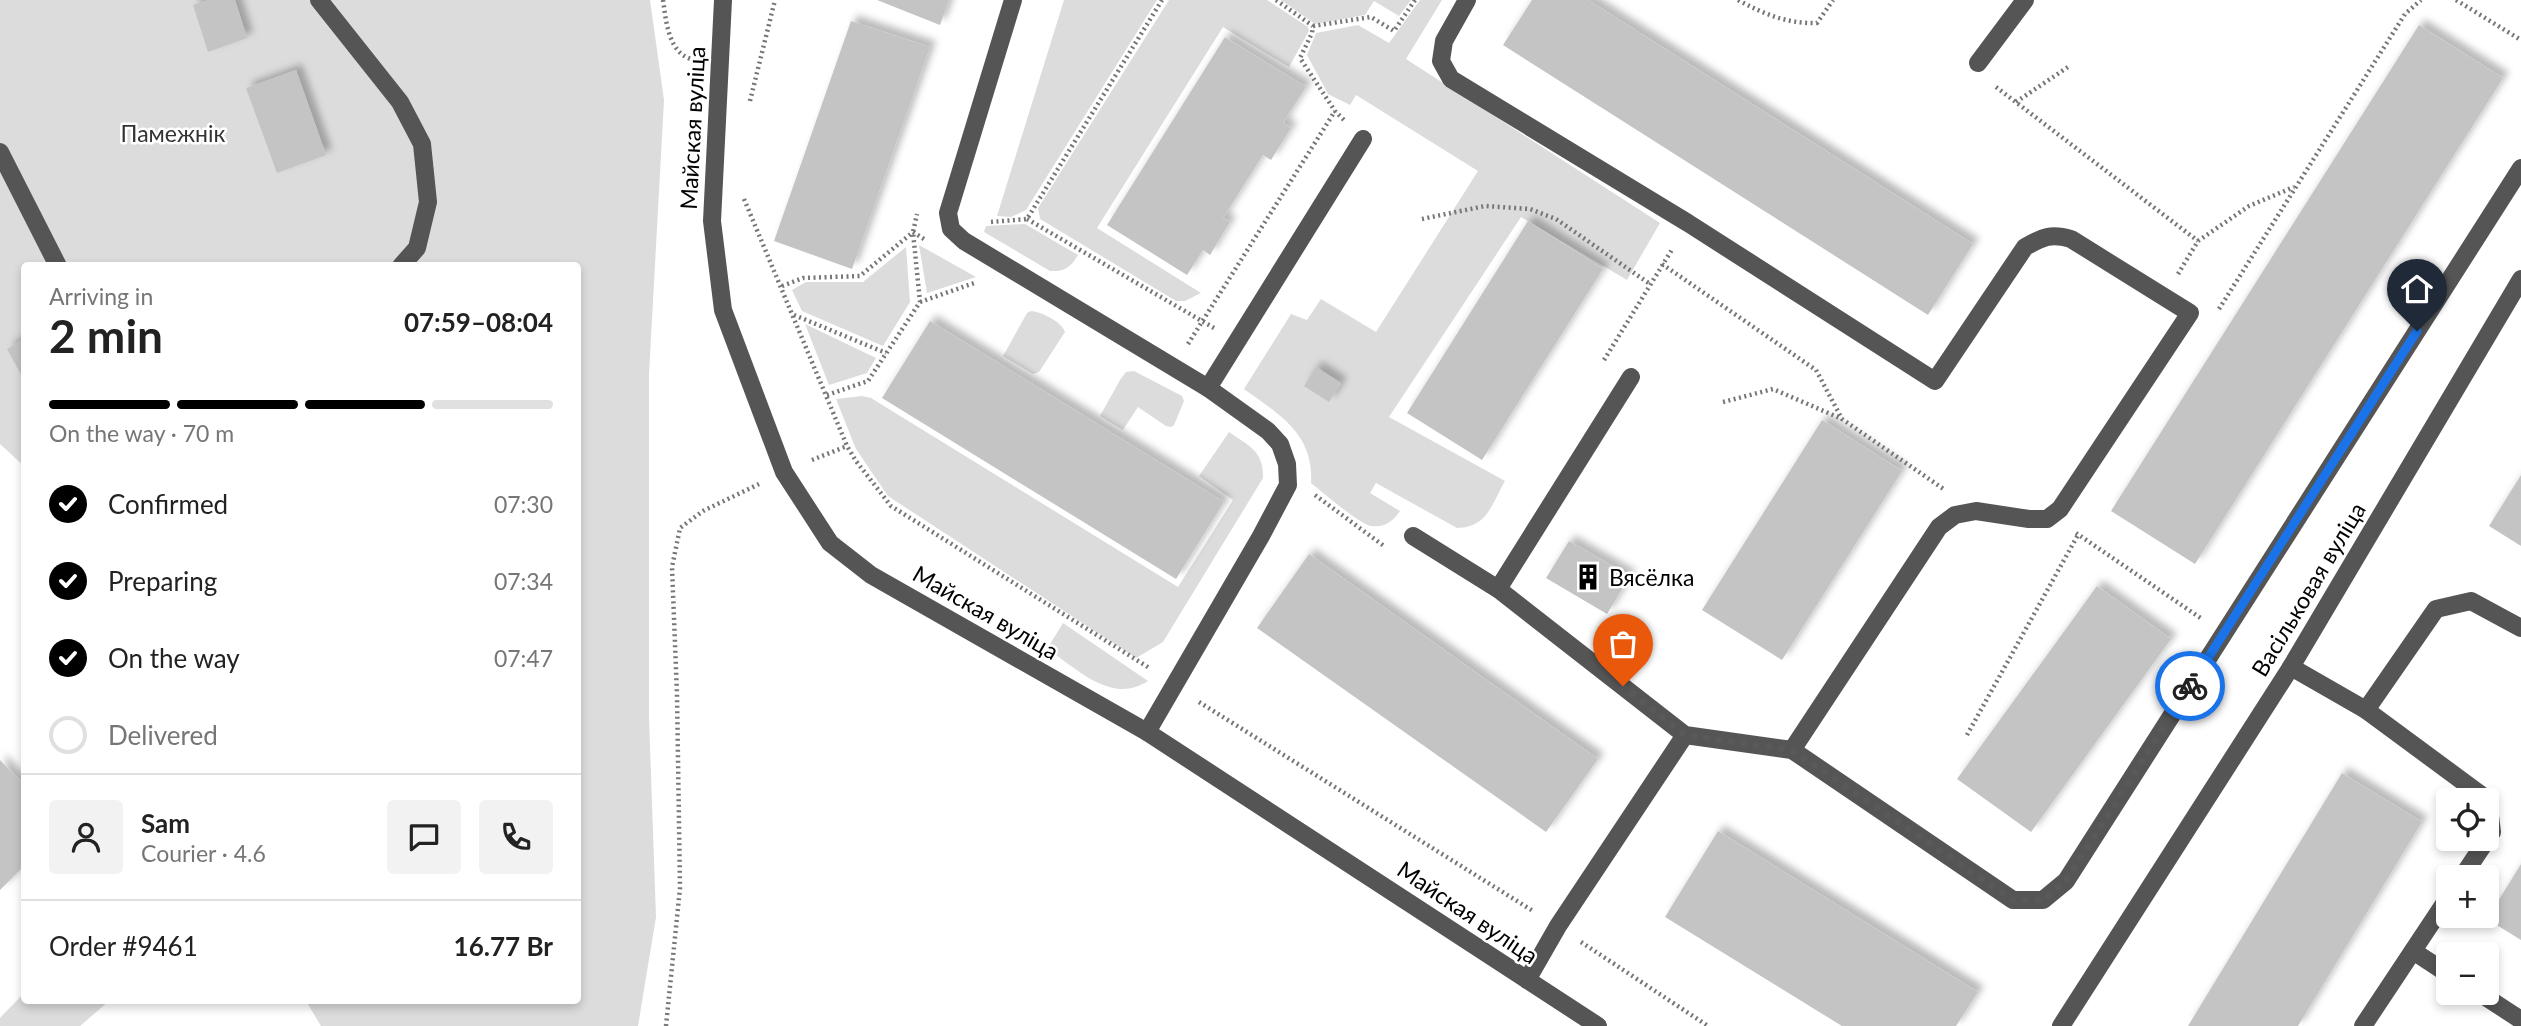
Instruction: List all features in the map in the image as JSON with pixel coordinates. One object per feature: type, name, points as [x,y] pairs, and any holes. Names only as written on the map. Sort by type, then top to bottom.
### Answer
[{"type":"street","points":[[319,0],[400,102],[422,144],[428,202],[417,248],[405,262]]},
{"type":"street","name":"Майская вуліца","points":[[723,0],[712,221],[723,310],[784,472],[831,543],[871,575],[1147,732],[1598,1026]]},
{"type":"street","points":[[1013,0],[948,214],[951,229],[964,241],[1208,388],[1268,431],[1280,444],[1287,464],[1288,485],[1147,732]]},
{"type":"street","points":[[1467,0],[1444,41],[1441,61],[1451,79],[1688,223],[1935,381],[2025,247],[2045,235],[2071,239],[2190,313],[2060,509],[2047,519],[1976,511],[1955,515],[1939,527],[1792,750]]},
{"type":"street","points":[[1982,71],[2025,0]]},
{"type":"street","points":[[1208,388],[1363,139]]},
{"type":"street","points":[[0,152],[56,262]]},
{"type":"street","points":[[1413,536],[1498,589],[1685,735],[1792,750],[2013,900],[2043,900],[2066,881],[2521,168]]},
{"type":"street","name":"Васільковая вуліца","points":[[2061,1026],[2291,667],[2521,279]]},
{"type":"street","points":[[1498,589],[1631,377]]},
{"type":"street","points":[[2366,710],[2436,609],[2471,601],[2521,628]]},
{"type":"street","points":[[2291,667],[2366,710],[2488,800],[2492,832],[2470,865]]},
{"type":"street","points":[[1527,980],[1558,926],[1685,735]]},
{"type":"street","points":[[2363,1026],[2436,916]]},
{"type":"street","points":[[2413,951],[2436,966]]},
{"type":"street","points":[[2497,1005],[2521,1020]]},
{"type":"path","points":[[663,0],[669,36],[683,56],[719,67]]},
{"type":"path","points":[[749,109],[775,0]]},
{"type":"path","points":[[1027,219],[1162,0]]},
{"type":"path","points":[[1276,0],[1313,26],[1371,17],[1394,31],[1415,0]]},
{"type":"path","points":[[1738,0],[1773,18],[1797,23],[1816,23],[1833,0]]},
{"type":"path","points":[[2456,0],[2521,40]]},
{"type":"path","points":[[1313,26],[1300,58],[1335,111],[1363,139]]},
{"type":"path","points":[[2016,102],[2068,67]]},
{"type":"path","points":[[1982,71],[2016,102],[2198,241]]},
{"type":"path","points":[[1174,368],[1335,111]]},
{"type":"path","points":[[2163,298],[2198,241],[2249,206],[2295,187]]},
{"type":"path","points":[[739,189],[848,446],[856,461],[891,506],[1558,926],[1708,1026]]},
{"type":"path","points":[[1422,219],[1485,206],[1530,209],[1556,219],[1650,284]]},
{"type":"path","points":[[917,210],[988,223],[1027,219],[1237,342]]},
{"type":"path","points":[[782,286],[803,278],[860,276],[913,232]]},
{"type":"path","points":[[913,232],[935,245]]},
{"type":"path","points":[[913,232],[920,302]]},
{"type":"path","points":[[1662,264],[1816,370],[1842,419]]},
{"type":"path","points":[[827,395],[868,381],[920,302],[979,282]]},
{"type":"path","points":[[794,315],[886,353]]},
{"type":"path","points":[[1723,402],[1773,389],[1842,419],[1976,511]]},
{"type":"path","points":[[666,1026],[680,888],[672,567],[680,528],[703,511],[784,472],[848,446]]},
{"type":"path","points":[[2047,519],[2078,534],[2224,634]]},
{"type":"green space","name":"Памежнік","points":[[0,0],[650,0],[664,100],[649,374],[649,718],[656,917],[638,1026],[321,1026],[308,1004],[581,1004],[581,262],[21,262],[21,463],[0,444]]},
{"type":"green space","points":[[1064,0],[1157,0],[1026,210],[1011,217],[997,216]]},
{"type":"green space","points":[[1169,0],[1267,0],[1308,27],[1309,31],[1289,67],[1223,27],[1097,228],[1201,293],[1185,301],[1176,301],[1040,219],[1038,208]]},
{"type":"green space","points":[[1281,0],[1411,0],[1399,16],[1374,1],[1365,15],[1315,24]]},
{"type":"green space","points":[[1420,0],[1442,0],[1406,59],[1660,223],[1627,280],[1521,217],[1389,417],[1505,481],[1482,519],[1476,524],[1457,528],[1376,483],[1370,493],[1400,511],[1391,521],[1380,526],[1371,526],[1359,520],[1311,483],[1307,451],[1301,439],[1282,417],[1244,389],[1291,314],[1307,320],[1321,299],[1376,332],[1478,171],[1356,95],[1350,105],[1328,94],[1307,55],[1316,33],[1358,25],[1389,43]]},
{"type":"green space","points":[[1025,224],[1078,255],[1070,266],[1059,271],[1050,271],[984,232],[986,226]]},
{"type":"green space","points":[[919,245],[976,277],[927,293]]},
{"type":"green space","points":[[906,247],[910,302],[883,346],[802,311],[792,290],[806,282],[863,282]]},
{"type":"green space","points":[[1031,311],[1051,318],[1065,332],[1039,372],[1033,374],[1003,356],[1027,313]]},
{"type":"green space","points":[[805,324],[876,358],[867,373],[829,385]]},
{"type":"green space","points":[[1134,371],[1182,396],[1184,401],[1174,425],[1166,426],[1138,407],[1123,430],[1100,416],[1126,372]]},
{"type":"green space","points":[[862,396],[871,398],[1178,587],[1233,500],[1199,476],[1229,432],[1258,455],[1263,478],[1163,642],[1136,658],[888,496],[856,449],[836,399]]},
{"type":"green space","points":[[1063,623],[1148,681],[1121,689],[1108,687],[1083,674],[1047,649]]},
{"type":"green space","points":[[21,996],[21,1004],[106,1004],[80,1026],[0,1026],[0,1018]]},
{"type":"building","points":[[208,0],[235,0],[247,38],[208,52],[193,5]]},
{"type":"building","points":[[877,0],[949,0],[940,25]]},
{"type":"building","points":[[1532,0],[1588,0],[1973,244],[1928,315],[1503,45]]},
{"type":"building","points":[[851,21],[930,47],[852,269],[774,241]]},
{"type":"building","points":[[2419,25],[2503,78],[2195,564],[2111,511]]},
{"type":"building","points":[[1225,37],[1306,87],[1283,123],[1291,128],[1271,160],[1263,155],[1223,218],[1230,222],[1210,255],[1203,250],[1187,275],[1107,225]]},
{"type":"building","points":[[296,70],[326,155],[277,173],[246,88]]},
{"type":"building","points":[[1528,221],[1603,269],[1482,460],[1407,413]]},
{"type":"building","points":[[930,321],[1224,502],[1176,579],[882,398]]},
{"type":"building","points":[[21,341],[21,375],[7,349]]},
{"type":"building","points":[[1316,367],[1341,383],[1329,402],[1304,386]]},
{"type":"building","points":[[1822,420],[1902,471],[1782,660],[1702,610]]},
{"type":"building","points":[[2521,475],[2521,546],[2489,526]]},
{"type":"building","name":"Вясёлка","points":[[1569,541],[1630,576],[1607,614],[1546,578]]},
{"type":"building","points":[[1309,554],[1598,759],[1546,832],[1257,628]]},
{"type":"building","points":[[2097,586],[2171,639],[2031,832],[1957,779]]},
{"type":"building","points":[[0,760],[21,782],[21,869],[0,890]]},
{"type":"building","points":[[2342,773],[2422,822],[2298,1026],[2188,1026]]},
{"type":"building","points":[[1718,831],[1978,992],[1956,1026],[1842,1026],[1665,917]]},
{"type":"building","points":[[2521,864],[2521,940],[2499,926],[2499,900]]},
{"type":"way so far","points":[[1623,686],[1685,735],[1792,750],[2013,900],[2043,900],[2066,881],[2190,686]]},
{"type":"place","name":"Вясёлка","points":[[1588,577]]},
{"type":"route","points":[[2190,686],[2417,331]]}]
